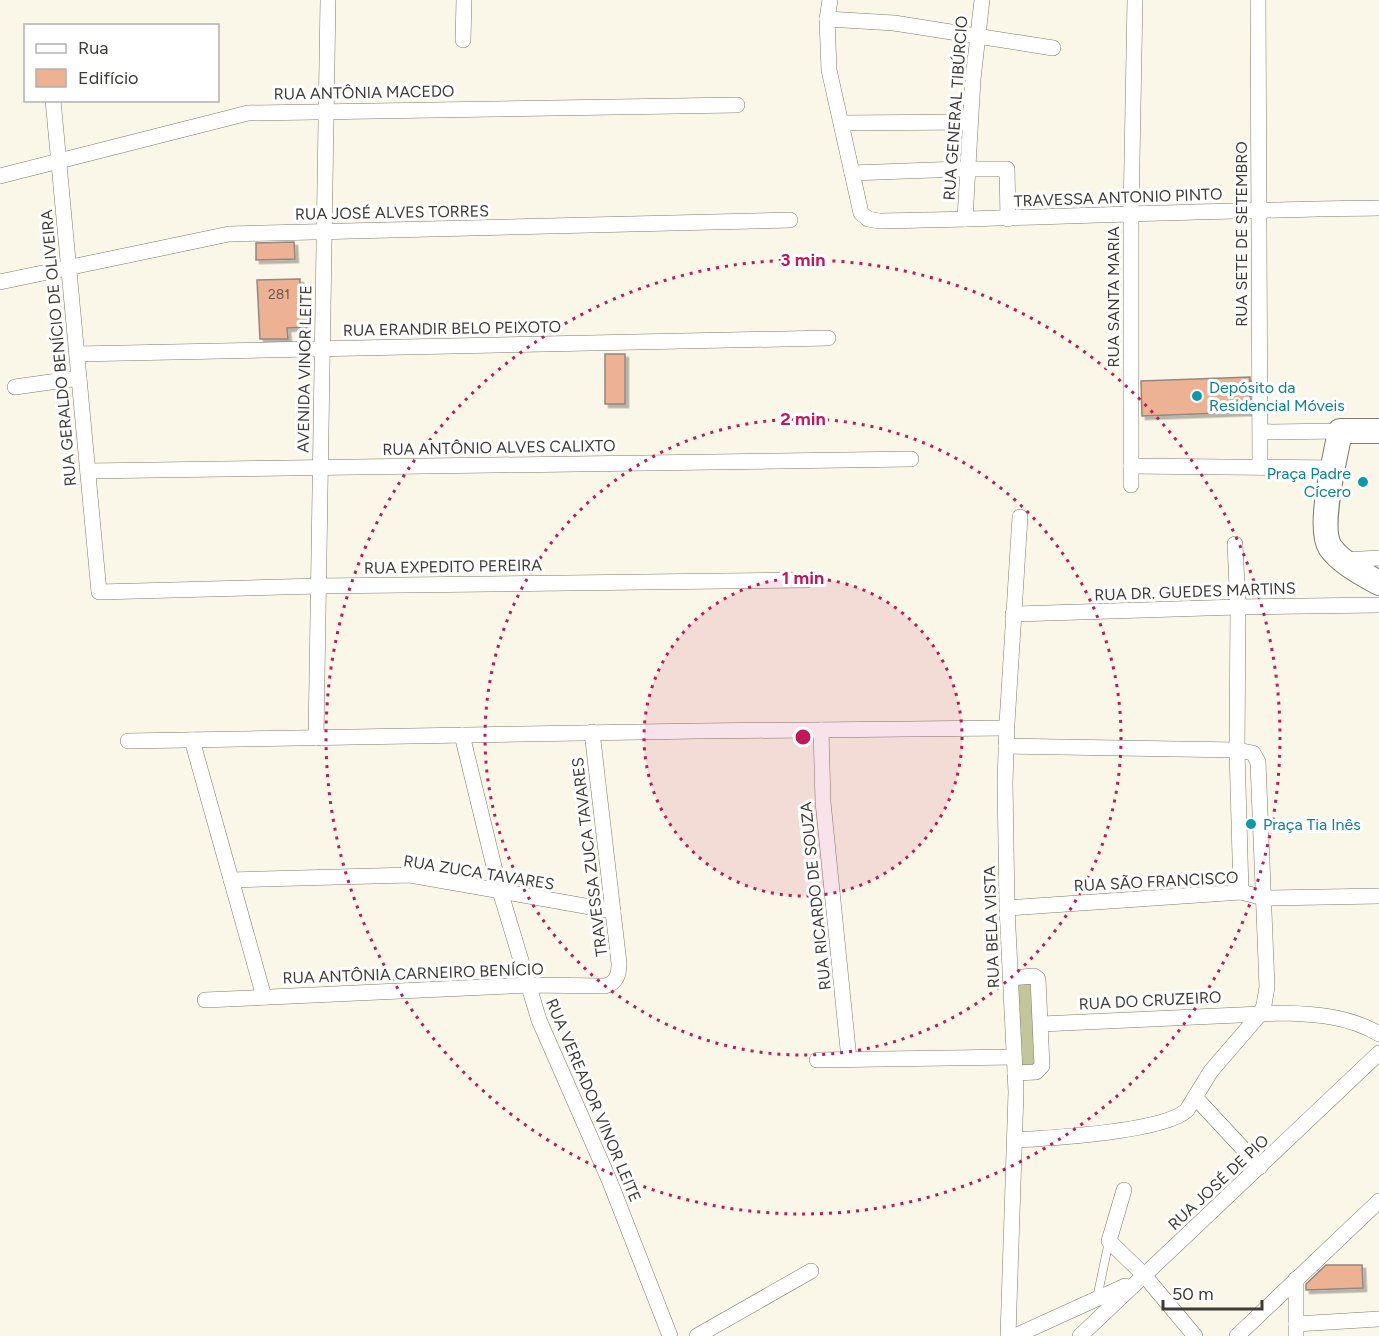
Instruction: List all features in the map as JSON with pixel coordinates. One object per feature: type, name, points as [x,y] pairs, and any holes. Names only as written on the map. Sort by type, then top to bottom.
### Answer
[{"type":"main road","points":[[1379,430],[1341,431],[1327,505],[1326,531],[1331,548],[1379,583]]},
{"type":"street","name":"AVENIDA VINOR LEITE","points":[[316,738],[328,0]]},
{"type":"street","points":[[464,0],[464,40]]},
{"type":"street","points":[[830,0],[827,19],[829,70],[852,173],[1007,169],[1008,219]]},
{"type":"street","name":"RUA GENERAL TIBÚRCIO","points":[[965,219],[970,122],[982,0]]},
{"type":"street","name":"RUA SANTA MARIA","points":[[1131,485],[1131,213],[1135,0]]},
{"type":"street","name":"RUA SETE DE SETEMBRO","points":[[1258,0],[1260,467]]},
{"type":"street","points":[[827,19],[894,23],[1053,48]]},
{"type":"street","name":"RUA GERALDO BENÍCIO DE OLIVEIRA","points":[[53,102],[99,592]]},
{"type":"street","name":"RUA ANTÔNIA MACEDO","points":[[0,176],[248,112],[737,105]]},
{"type":"street","points":[[842,123],[970,122]]},
{"type":"street","name":"TRAVESSA ANTONIO PINTO","points":[[852,173],[861,213],[872,221],[1379,208]]},
{"type":"street","name":"RUA JOSÉ ALVES TORRES","points":[[0,282],[229,234],[790,220]]},
{"type":"street","name":"RUA ERANDIR BELO PEIXOTO","points":[[77,354],[828,338]]},
{"type":"street","points":[[15,387],[79,378]]},
{"type":"street","points":[[1261,432],[1341,431]]},
{"type":"street","name":"RUA ANTÔNIO ALVES CALIXTO","points":[[88,471],[911,459]]},
{"type":"street","points":[[1131,466],[1334,468]]},
{"type":"street","name":"RUA BELA VISTA","points":[[1008,1336],[1015,1073],[1007,908],[1006,728],[1020,517]]},
{"type":"street","points":[[1235,544],[1238,607],[1237,750],[1241,892]]},
{"type":"street","points":[[1345,560],[1379,558]]},
{"type":"street","name":"RUA EXPEDITO PEREIRA","points":[[99,592],[319,586],[807,580]]},
{"type":"street","name":"RUA DR. GUEDES MARTINS","points":[[1013,614],[1379,604]]},
{"type":"street","points":[[128,741],[592,732],[1006,728]]},
{"type":"street","name":"RUA RICARDO DE SOUZA","points":[[821,730],[824,802],[849,1059]]},
{"type":"street","name":"TRAVESSA ZUCA TAVARES","points":[[592,732],[620,963],[618,976]]},
{"type":"street","name":"RUA VEREADOR VINOR LEITE","points":[[462,735],[501,893],[539,1020],[610,1182],[670,1336]]},
{"type":"street","points":[[192,740],[264,997]]},
{"type":"street","points":[[1006,746],[1237,750],[1253,753],[1258,762],[1267,987],[1261,1012],[1211,1071],[1182,1115],[1163,1122],[1061,1138],[1015,1140]]},
{"type":"street","name":"RUA ZUCA TAVARES","points":[[231,880],[410,876],[613,911]]},
{"type":"street","name":"RUA SÃO FRANCISCO","points":[[1007,908],[1241,892],[1264,898],[1379,896]]},
{"type":"street","name":"RUA ANTÔNIA CARNEIRO BENÍCIO","points":[[205,1000],[529,985],[606,986],[613,983],[618,976]]},
{"type":"street","points":[[1011,978],[1034,976],[1038,979],[1041,1024],[1041,1067],[1036,1072],[1015,1073]]},
{"type":"street","name":"RUA DO CRUZEIRO","points":[[1041,1024],[1261,1012],[1330,1017],[1357,1023],[1379,1034]]},
{"type":"street","name":"RUA JOSÉ DE PIO","points":[[1080,1336],[1379,1053]]},
{"type":"street","points":[[817,1060],[1014,1057]]},
{"type":"street","points":[[1195,1097],[1260,1167]]},
{"type":"street","points":[[1124,1190],[1109,1241],[1140,1279],[1195,1336]]},
{"type":"street","points":[[1237,1336],[1379,1201]]},
{"type":"street","points":[[697,1336],[811,1271]]},
{"type":"street","points":[[1015,1336],[1140,1279]]},
{"type":"street","points":[[1296,1279],[1296,1330],[1379,1319]]},
{"type":"lane","points":[[1097,1299],[1109,1241]]},
{"type":"green space","points":[[1033,981],[1037,1064],[1020,1068],[1014,983]]},
{"type":"building","points":[[294,242],[295,259],[256,260],[256,243]]},
{"type":"building","points":[[300,279],[300,299],[307,298],[307,327],[287,328],[288,339],[260,339],[257,280]]},
{"type":"building","points":[[605,354],[625,354],[625,404],[605,404]]},
{"type":"building","name":"Depósito da Residencial Móveis","points":[[1250,377],[1250,412],[1142,416],[1141,381]]},
{"type":"building","points":[[1326,1265],[1362,1265],[1363,1288],[1306,1290],[1306,1284]]},
{"type":"place","name":"Depósito da Residencial Móveis","points":[[1197,396]]},
{"type":"place","name":"Praça Padre Cícero","points":[[1363,482]]},
{"type":"place","name":"Praça Tia Inês","points":[[1251,824]]}]
